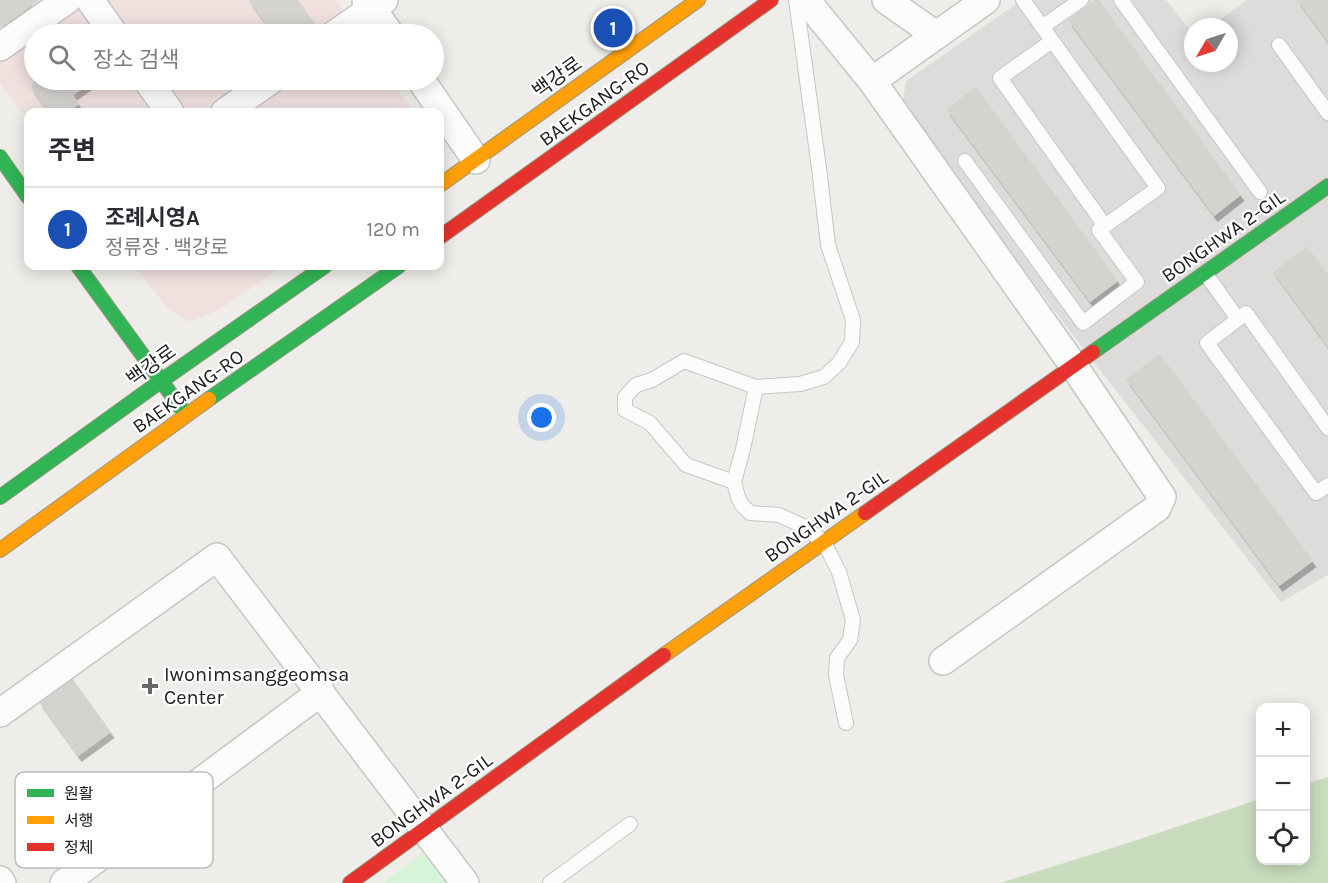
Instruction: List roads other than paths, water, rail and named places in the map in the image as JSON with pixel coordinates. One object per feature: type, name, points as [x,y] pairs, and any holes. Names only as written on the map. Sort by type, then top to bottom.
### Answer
[{"type":"main road","name":"백강로","points":[[444,182],[698,0]]},
{"type":"main road","name":"BAEKGANG-RO","points":[[444,234],[771,0]]},
{"type":"main road","points":[[0,157],[24,191]]},
{"type":"main road","name":"BONGHWA 2-GIL","points":[[350,883],[664,656],[1328,186]]},
{"type":"main road","points":[[81,270],[186,415]]},
{"type":"main road","name":"백강로","points":[[0,497],[319,270]]},
{"type":"main road","name":"BAEKGANG-RO","points":[[0,550],[186,415],[393,270]]},
{"type":"street","points":[[33,24],[67,0]]},
{"type":"street","points":[[90,0],[107,24]]},
{"type":"street","points":[[806,0],[872,81],[1073,365],[1162,497],[1156,508],[943,661]]},
{"type":"street","points":[[886,0],[936,35]]},
{"type":"street","points":[[872,81],[986,0]]},
{"type":"street","points":[[348,24],[374,3],[385,24]]},
{"type":"street","points":[[0,47],[24,30]]},
{"type":"street","points":[[154,90],[167,108]]},
{"type":"street","points":[[231,108],[257,90]]},
{"type":"street","points":[[428,90],[440,108]]},
{"type":"street","points":[[444,113],[476,160]]},
{"type":"street","points":[[0,713],[218,557],[465,883]]},
{"type":"street","points":[[213,772],[321,692]]},
{"type":"street","points":[[64,883],[84,868]]},
{"type":"lane","points":[[734,482],[686,465],[650,423],[625,410],[625,397],[636,385],[652,380],[684,361],[756,387],[800,384],[824,377],[839,363],[852,342],[853,320],[828,245],[796,0]]},
{"type":"lane","points":[[965,161],[1083,323],[1137,282],[1099,230],[1158,188],[1023,0]]},
{"type":"lane","points":[[1042,27],[1081,0]]},
{"type":"lane","points":[[1121,0],[1260,192]]},
{"type":"lane","points":[[1052,41],[1000,78],[1106,226]]},
{"type":"lane","points":[[1279,45],[1328,113]]},
{"type":"lane","points":[[1205,273],[1238,319]]},
{"type":"lane","points":[[1328,428],[1246,313],[1207,343],[1316,493],[1328,484]]},
{"type":"lane","points":[[756,387],[734,482],[738,497],[750,513],[779,515],[801,525],[824,542],[839,572],[853,620],[850,639],[837,658],[836,675],[846,723]]},
{"type":"lane","points":[[550,883],[630,824]]},
{"type":"place","name":"조례시영A","points":[[613,28]]},
{"type":"place","name":"Iwonimsanggeomsa Center","points":[[150,686]]}]
